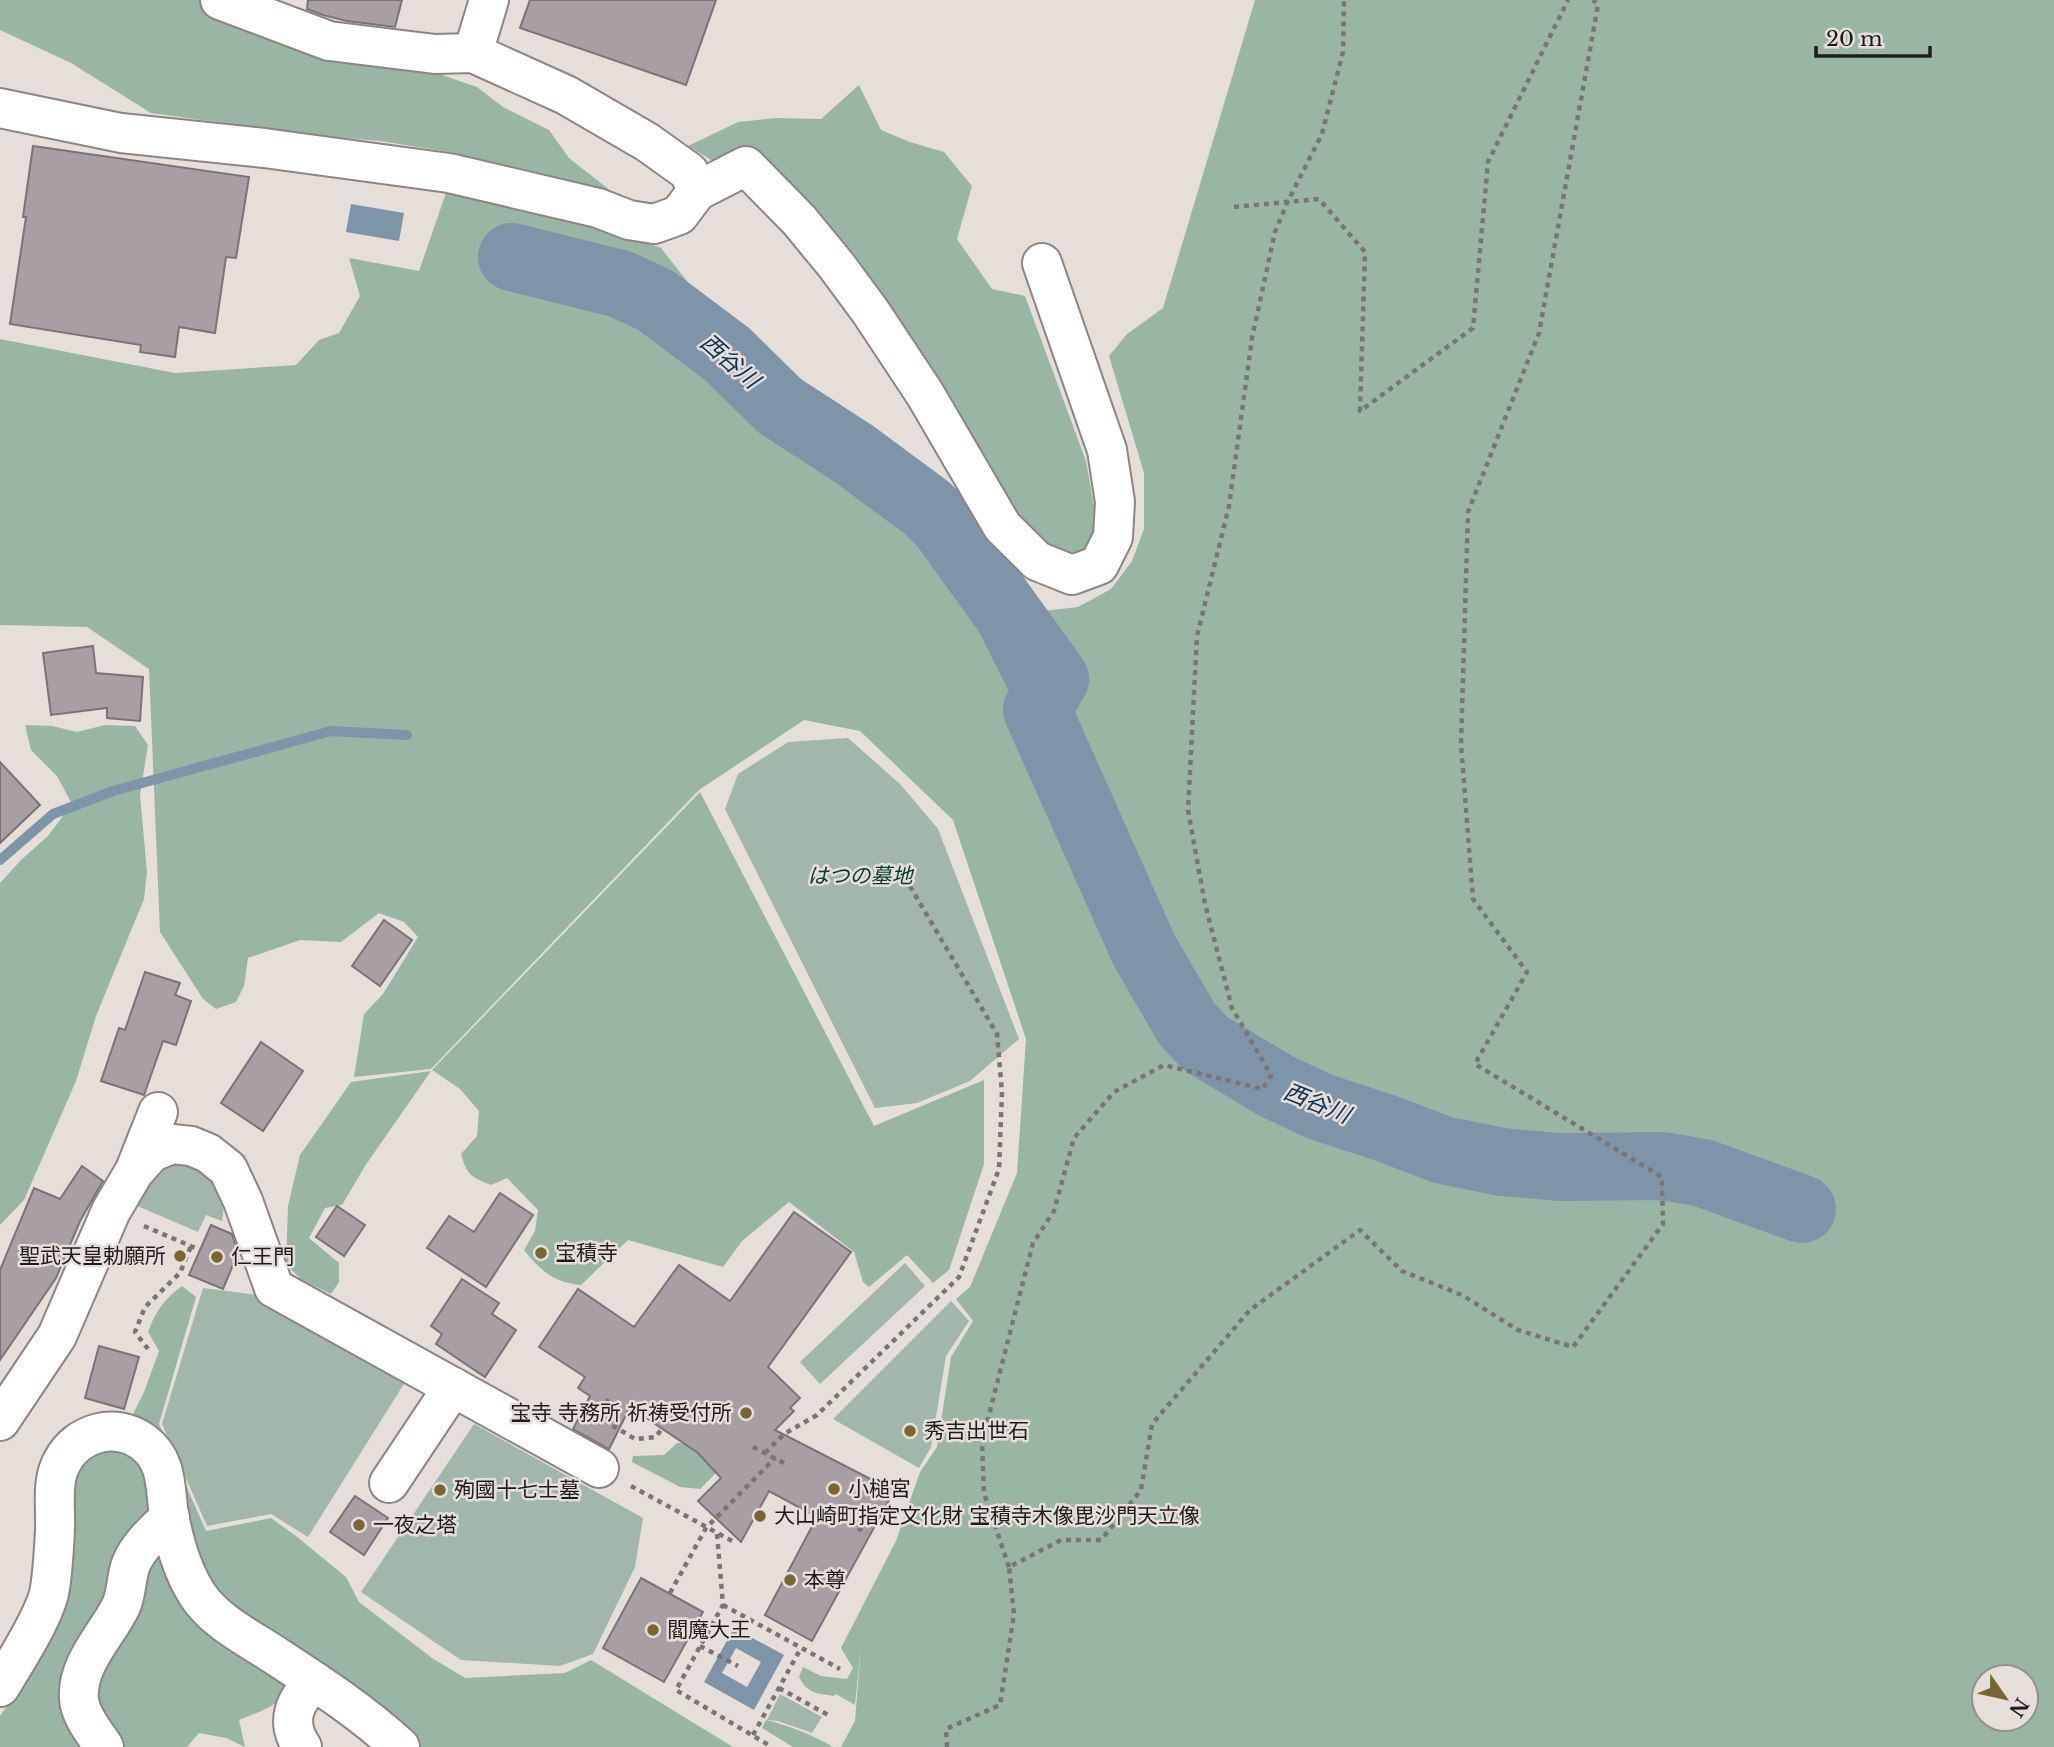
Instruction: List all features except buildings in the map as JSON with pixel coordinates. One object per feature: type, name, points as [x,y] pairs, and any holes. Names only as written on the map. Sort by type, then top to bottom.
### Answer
[{"type":"street","points":[[220,0],[329,41],[435,54],[473,53],[566,95],[647,142],[689,172],[696,191]]},
{"type":"street","points":[[473,53],[489,0]]},
{"type":"street","points":[[0,108],[121,132],[449,173],[598,208],[629,220],[654,224],[679,215],[696,191],[746,166],[799,220],[870,311],[925,394],[1002,526],[1037,561],[1072,575],[1098,565],[1113,537],[1115,502],[1107,450],[1042,263]]},
{"type":"street","points":[[0,1421],[62,1336],[111,1211],[134,1172],[158,1112]]},
{"type":"street","points":[[134,1172],[152,1152],[172,1144],[191,1146],[208,1153],[228,1169],[243,1201],[274,1288],[599,1468]]},
{"type":"street","points":[[389,1483],[453,1387]]},
{"type":"street","points":[[0,1687],[29,1638],[50,1592],[56,1481],[61,1462],[73,1446],[87,1436],[106,1431],[126,1434],[143,1442],[157,1457],[166,1475],[170,1518],[184,1571],[212,1613],[315,1682],[382,1740]]},
{"type":"street","points":[[103,1747],[84,1717],[79,1700],[80,1686],[88,1660],[122,1604],[131,1562],[157,1529],[170,1518]]},
{"type":"street","points":[[302,1747],[295,1738],[292,1722],[294,1706],[303,1692],[315,1682]]},
{"type":"path","points":[[947,1747],[946,1729],[1000,1705],[1014,1614],[1009,1567],[984,1493],[982,1442],[1033,1243],[1054,1212],[1074,1138],[1114,1092],[1164,1065],[1263,1089],[1271,1075],[1232,1008],[1205,904],[1188,810],[1197,636],[1230,506],[1252,338],[1275,232],[1322,134],[1343,51],[1344,0]]},
{"type":"path","points":[[1234,207],[1319,199],[1365,252],[1360,411],[1473,328],[1488,162],[1567,0]]},
{"type":"path","points":[[1009,1567],[1061,1540],[1101,1540],[1141,1490],[1152,1424],[1250,1310],[1360,1230],[1402,1271],[1462,1295],[1518,1330],[1573,1347],[1663,1224],[1662,1177],[1475,1064],[1527,972],[1473,899],[1461,744],[1468,512],[1539,333],[1598,5],[1593,0]]},
{"type":"path","points":[[765,1453],[784,1433],[817,1415],[959,1277],[999,1169],[1002,1093],[997,1034],[901,871]]},
{"type":"path","points":[[141,1224],[200,1250]]},
{"type":"path","points":[[148,1349],[135,1332],[145,1307],[180,1273],[191,1246]]},
{"type":"path","points":[[608,1399],[605,1418],[635,1439],[656,1437],[662,1428]]},
{"type":"path","points":[[753,1447],[788,1465]]},
{"type":"path","points":[[670,1593],[706,1528],[775,1458]]},
{"type":"path","points":[[599,1468],[734,1542]]},
{"type":"path","points":[[840,1519],[867,1533]]},
{"type":"path","points":[[717,1534],[723,1605],[676,1690],[772,1747]]},
{"type":"path","points":[[723,1605],[840,1669]]},
{"type":"path","points":[[700,1646],[737,1666]]},
{"type":"path","points":[[753,1735],[801,1648]]},
{"type":"path","points":[[779,1688],[830,1716]]},
{"type":"green space","points":[[0,0],[223,0],[477,87],[503,107],[549,130],[569,158],[635,210],[456,153],[151,113],[71,63],[0,30]]},
{"type":"green space","points":[[1255,0],[2054,0],[2054,1747],[841,1747],[855,1721],[861,1645],[855,1705],[836,1694],[834,1696],[813,1692],[799,1677],[803,1667],[821,1676],[847,1679],[853,1668],[841,1648],[896,1541],[920,1472],[937,1447],[951,1357],[973,1321],[956,1299],[970,1287],[1017,1173],[1026,1039],[953,820],[860,731],[804,720],[699,790],[431,1069],[354,1077],[364,1014],[383,994],[418,937],[404,922],[379,913],[341,942],[300,940],[248,958],[244,986],[236,1002],[216,1009],[203,999],[160,932],[149,669],[87,627],[0,625],[0,339],[175,373],[296,365],[319,340],[339,333],[360,296],[349,258],[419,271],[447,190],[593,223],[661,248],[797,421],[829,451],[926,500],[1009,587],[1043,611],[1078,607],[1111,589],[1132,561],[1144,529],[1144,473],[1109,356],[1127,334],[1163,308]]},
{"type":"green space","points":[[859,85],[881,130],[944,152],[972,186],[957,239],[992,289],[1025,296],[1086,461],[1098,529],[1086,550],[1072,554],[1057,552],[1046,546],[1015,514],[943,387],[713,161],[688,146],[738,122],[776,118],[821,119]]},
{"type":"green space","points":[[25,725],[52,726],[77,732],[105,725],[135,726],[148,745],[140,795],[147,872],[144,899],[96,1016],[76,1081],[24,1200],[0,1225],[0,883],[48,836],[72,804],[57,776],[31,750]]},
{"type":"green space","name":"はつの墓地","points":[[848,738],[901,785],[938,829],[1019,1039],[970,1081],[917,1103],[875,1108],[725,809],[738,774],[788,742]]},
{"type":"green space","points":[[700,792],[874,1126],[984,1080],[984,1164],[949,1270],[933,1283],[907,1255],[869,1287],[863,1282],[854,1252],[789,1202],[742,1241],[723,1267],[628,1240],[581,1285],[571,1284],[549,1275],[524,1250],[535,1231],[538,1210],[507,1178],[491,1185],[474,1177],[465,1167],[461,1154],[477,1136],[479,1111],[460,1089],[432,1070]]},
{"type":"green space","points":[[431,1071],[365,1166],[342,1205],[325,1208],[309,1238],[339,1263],[339,1282],[331,1294],[302,1280],[286,1265],[288,1206],[300,1155],[351,1082]]},
{"type":"green space","points":[[189,1162],[211,1180],[223,1201],[222,1221],[206,1215],[198,1232],[135,1205],[154,1173],[167,1166]]},
{"type":"green space","points":[[905,1263],[925,1286],[820,1384],[800,1362]]},
{"type":"green space","points":[[182,1286],[196,1297],[159,1424],[206,1531],[271,1518],[346,1577],[359,1602],[432,1658],[465,1678],[565,1673],[591,1660],[733,1747],[417,1747],[221,1604],[134,1430],[134,1412],[159,1351],[148,1332],[161,1306]]},
{"type":"green space","points":[[203,1288],[258,1295],[407,1379],[308,1537],[271,1514],[207,1526],[162,1424]]},
{"type":"green space","points":[[951,1301],[969,1321],[946,1356],[931,1447],[919,1468],[833,1419]]},
{"type":"green space","points":[[474,1424],[643,1518],[635,1567],[593,1654],[560,1666],[461,1660],[361,1592]]},
{"type":"green space","points":[[677,1443],[689,1445],[717,1472],[700,1489],[680,1487],[632,1462],[633,1456],[664,1455]]},
{"type":"green space","points":[[110,1449],[138,1455],[153,1509],[120,1556],[85,1747],[0,1747],[0,1716],[13,1698],[70,1488],[81,1457]]},
{"type":"green space","points":[[162,1553],[294,1679],[278,1701],[239,1720],[245,1747],[226,1738],[199,1733],[187,1747],[120,1747],[97,1713],[99,1674],[146,1570]]},
{"type":"green space","points":[[780,1694],[822,1717],[812,1733],[767,1720]]},
{"type":"green space","points":[[766,1720],[800,1731],[833,1747],[793,1747],[762,1728]]},
{"type":"water","points":[[351,204],[404,213],[399,241],[346,232]]},
{"type":"water","points":[[734,1628],[784,1655],[754,1710],[704,1682]],"holes":[[[736,1648],[761,1662],[747,1687],[722,1673]]]},
{"type":"waterway","name":"西谷川","points":[[512,257],[620,284],[655,300],[727,354],[780,406],[854,454],[927,508],[944,525],[1055,679],[1037,710],[1144,950],[1187,1024],[1206,1044],[1276,1086],[1321,1107],[1443,1150],[1502,1162],[1559,1167],[1663,1166],[1703,1173],[1802,1209]]},
{"type":"waterway","name":"西谷川","points":[[927,508],[934,532],[1017,696],[1037,710]]},
{"type":"waterway","points":[[0,860],[53,814],[113,791],[331,731],[407,735]]},
{"type":"place","name":"宝積寺","points":[[541,1253]]},
{"type":"place","name":"聖武天皇勅願所","points":[[180,1256]]},
{"type":"place","name":"仁王門","points":[[217,1257]]},
{"type":"place","name":"宝寺 寺務所 祈祷受付所","points":[[746,1413]]},
{"type":"place","name":"秀吉出世石","points":[[910,1431]]},
{"type":"place","name":"小槌宮","points":[[834,1489]]},
{"type":"place","name":"殉國十七士墓","points":[[440,1490]]},
{"type":"place","name":"大山崎町指定文化財 宝積寺木像毘沙門天立像","points":[[760,1516]]},
{"type":"place","name":"一夜之塔","points":[[359,1525]]},
{"type":"place","name":"本尊","points":[[790,1580]]},
{"type":"place","name":"閻魔大王","points":[[653,1630]]}]
